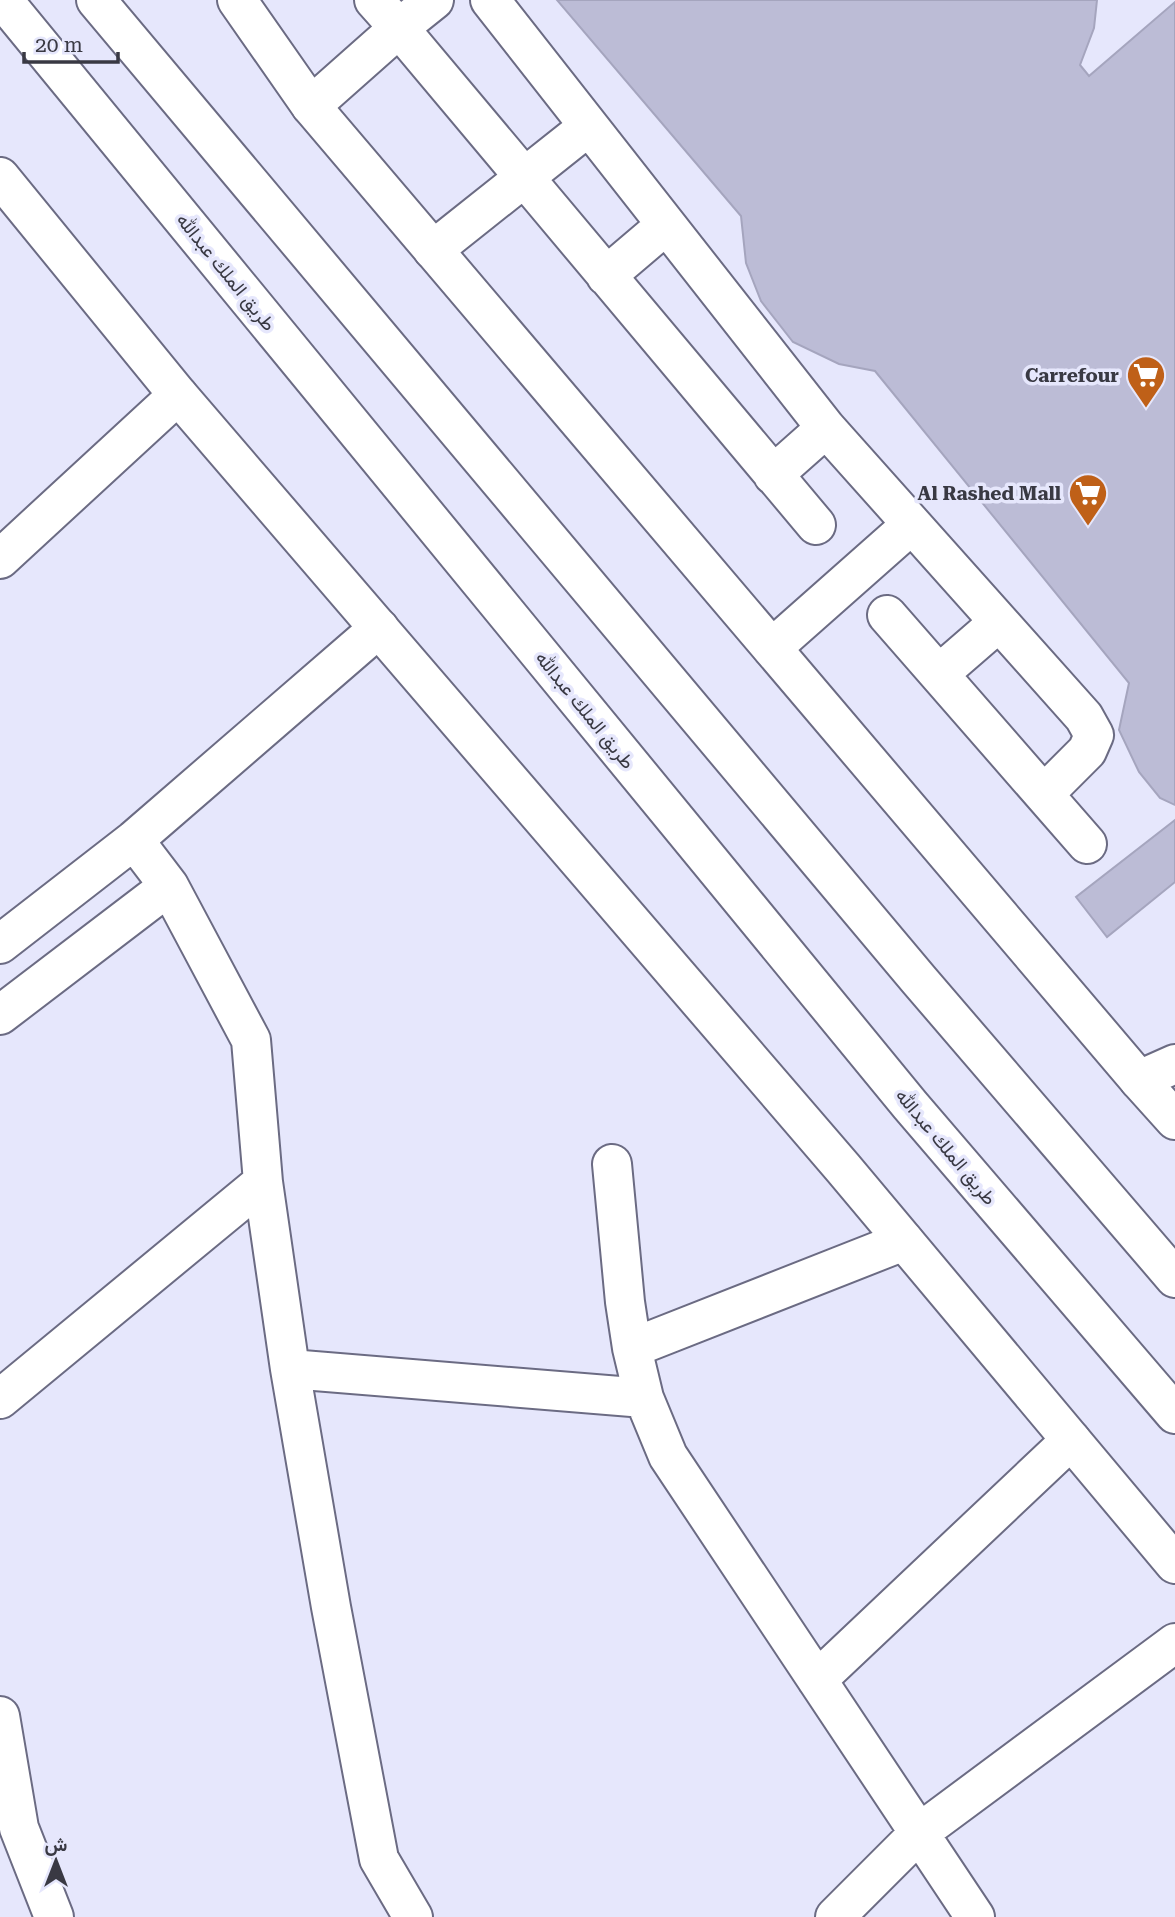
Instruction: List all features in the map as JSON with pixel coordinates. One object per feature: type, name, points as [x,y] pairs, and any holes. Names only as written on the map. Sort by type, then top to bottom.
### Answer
[{"type":"main road","name":"طريق الملك عبدالله","points":[[3,0],[901,1095],[1175,1414]]},
{"type":"main road","points":[[96,0],[919,980],[1175,1278]]},
{"type":"main road","points":[[119,0],[134,43]]},
{"type":"main road","points":[[237,0],[311,106],[1175,1120]]},
{"type":"main road","points":[[374,0],[816,525]]},
{"type":"main road","points":[[311,106],[399,28],[435,0]]},
{"type":"main road","points":[[490,0],[826,428],[1084,717],[1094,735],[1087,751],[1044,794]]},
{"type":"main road","points":[[433,250],[589,126]]},
{"type":"main road","points":[[0,177],[178,395],[904,1241],[1175,1564]]},
{"type":"main road","points":[[606,276],[666,225]]},
{"type":"main road","points":[[0,559],[178,395]]},
{"type":"main road","points":[[773,475],[826,428]]},
{"type":"main road","points":[[772,648],[912,524]]},
{"type":"main road","points":[[887,615],[1087,844]]},
{"type":"main road","points":[[939,674],[999,622]]},
{"type":"main road","points":[[0,944],[134,840],[379,628]]},
{"type":"main road","points":[[134,840],[169,886],[251,1040],[263,1182],[290,1369],[331,1607],[379,1858],[413,1917]]},
{"type":"main road","points":[[0,1015],[169,886]]},
{"type":"main road","points":[[919,980],[1175,1241]]},
{"type":"main road","points":[[1139,1080],[1175,1064]]},
{"type":"main road","points":[[612,1164],[632,1348],[644,1398],[668,1456],[975,1917]]},
{"type":"main road","points":[[0,1399],[263,1182]]},
{"type":"main road","points":[[632,1348],[904,1241]]},
{"type":"main road","points":[[290,1369],[644,1398]]},
{"type":"main road","points":[[817,1680],[1071,1440]]},
{"type":"main road","points":[[835,1917],[919,1833],[1175,1643]]},
{"type":"main road","points":[[0,1716],[9,1835],[54,1917]]},
{"type":"building","name":"Al Rashed Mall","points":[[557,0],[1097,0],[1094,28],[1080,65],[1089,76],[1175,2],[1175,805],[1160,798],[1139,772],[1119,730],[1129,683],[875,371],[839,364],[793,342],[761,301],[746,263],[741,216]]},
{"type":"building","points":[[1175,820],[1175,882],[1107,937],[1076,897]]},
{"type":"place","name":"Carrefour","points":[[1146,409]]},
{"type":"place","name":"Al Rashed Mall","points":[[1088,527]]}]
